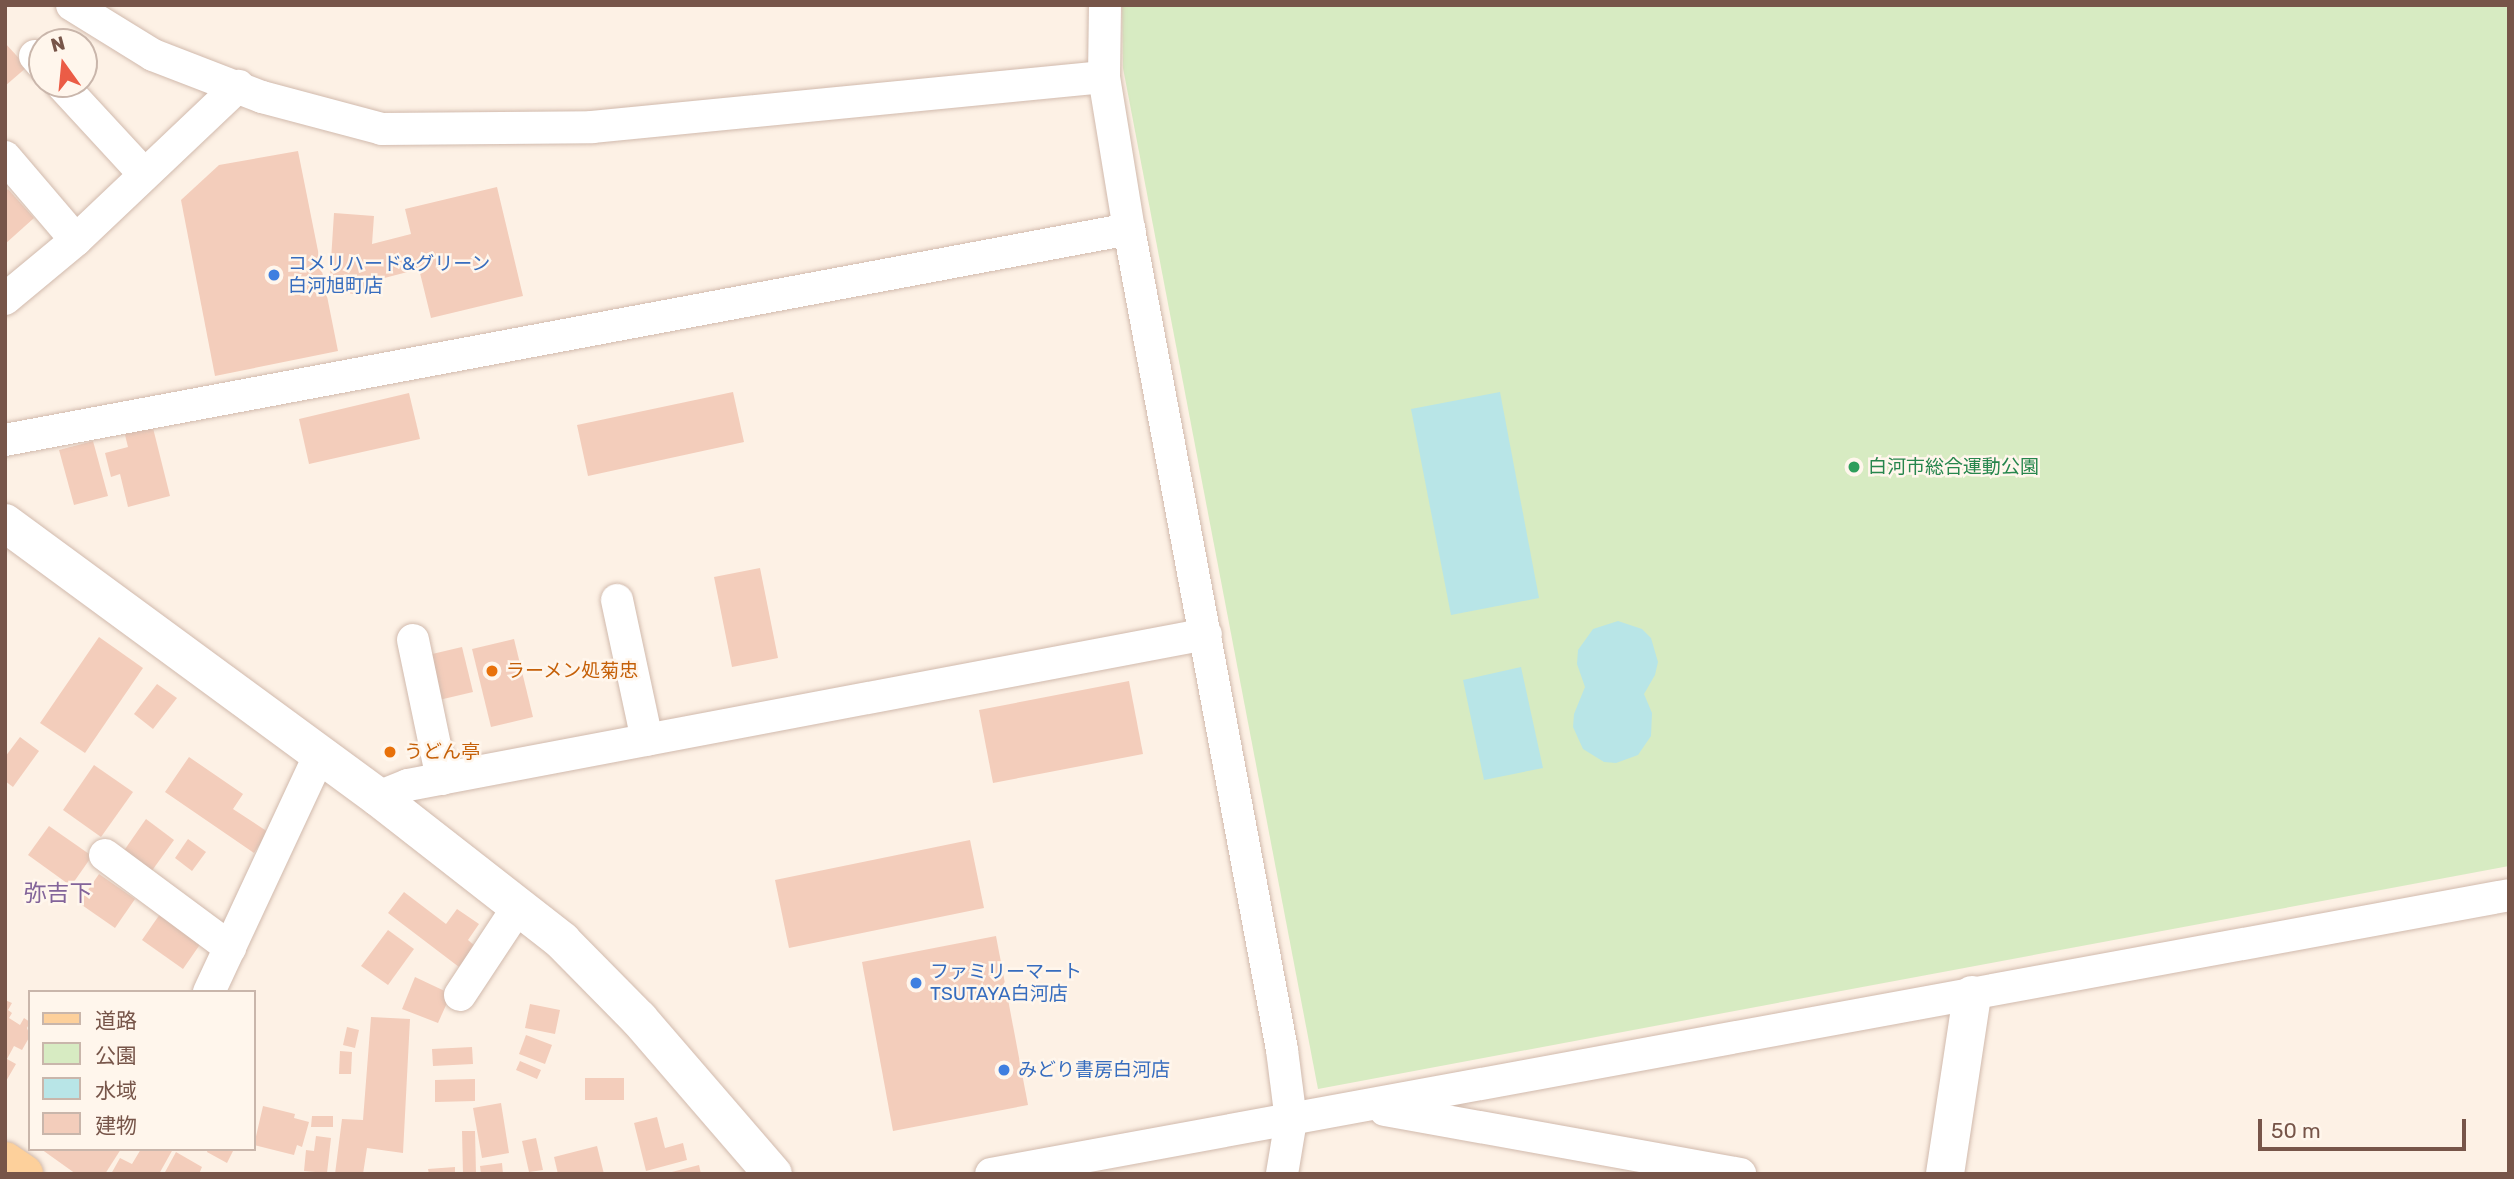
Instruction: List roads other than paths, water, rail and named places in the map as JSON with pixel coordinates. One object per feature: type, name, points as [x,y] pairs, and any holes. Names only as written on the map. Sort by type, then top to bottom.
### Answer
[{"type":"main road","points":[[5,1161],[24,1174]]},
{"type":"street","points":[[72,5],[153,55],[262,97],[382,129],[592,127],[1104,77]]},
{"type":"street","points":[[1105,5],[1104,77],[1129,229],[1282,1050],[1292,1120],[1282,1174]]},
{"type":"street","points":[[5,299],[76,240],[238,86]]},
{"type":"street","points":[[74,98],[144,174]]},
{"type":"street","points":[[5,156],[76,240]]},
{"type":"street","points":[[5,440],[1129,229]]},
{"type":"street","points":[[5,523],[378,797],[562,941],[639,1020],[773,1174]]},
{"type":"street","points":[[617,600],[647,740]]},
{"type":"street","points":[[378,797],[408,785],[1206,634]]},
{"type":"street","points":[[413,639],[442,779]]},
{"type":"street","points":[[210,990],[320,754]]},
{"type":"street","points":[[105,855],[230,948]]},
{"type":"street","points":[[991,1174],[1099,1152],[1292,1120],[2509,895]]},
{"type":"street","points":[[460,995],[518,907]]},
{"type":"street","points":[[1945,1174],[1972,995]]},
{"type":"street","points":[[1366,1106],[1740,1174]]},
{"type":"water","points":[[1500,392],[1539,598],[1451,615],[1411,409]]},
{"type":"water","points":[[1618,621],[1642,629],[1651,638],[1658,662],[1655,675],[1644,694],[1652,713],[1651,736],[1638,755],[1616,763],[1604,762],[1583,749],[1573,727],[1574,714],[1585,687],[1577,664],[1578,650],[1593,629]]},
{"type":"water","points":[[1521,667],[1543,768],[1484,780],[1463,680]]},
{"type":"place","name":"コメリハード&グリーン 白河旭町店","points":[[274,275]]},
{"type":"place","name":"白河市総合運動公園","points":[[1854,467]]},
{"type":"place","name":"ラーメン処菊忠","points":[[492,671]]},
{"type":"place","name":"うどん亭","points":[[390,752]]},
{"type":"place","name":"ファミリーマート TSUTAYA白河店","points":[[916,983]]},
{"type":"place","name":"みどり書房白河店","points":[[1004,1070]]},
{"type":"district","name":"弥吉下","points":[[58,893]]}]
